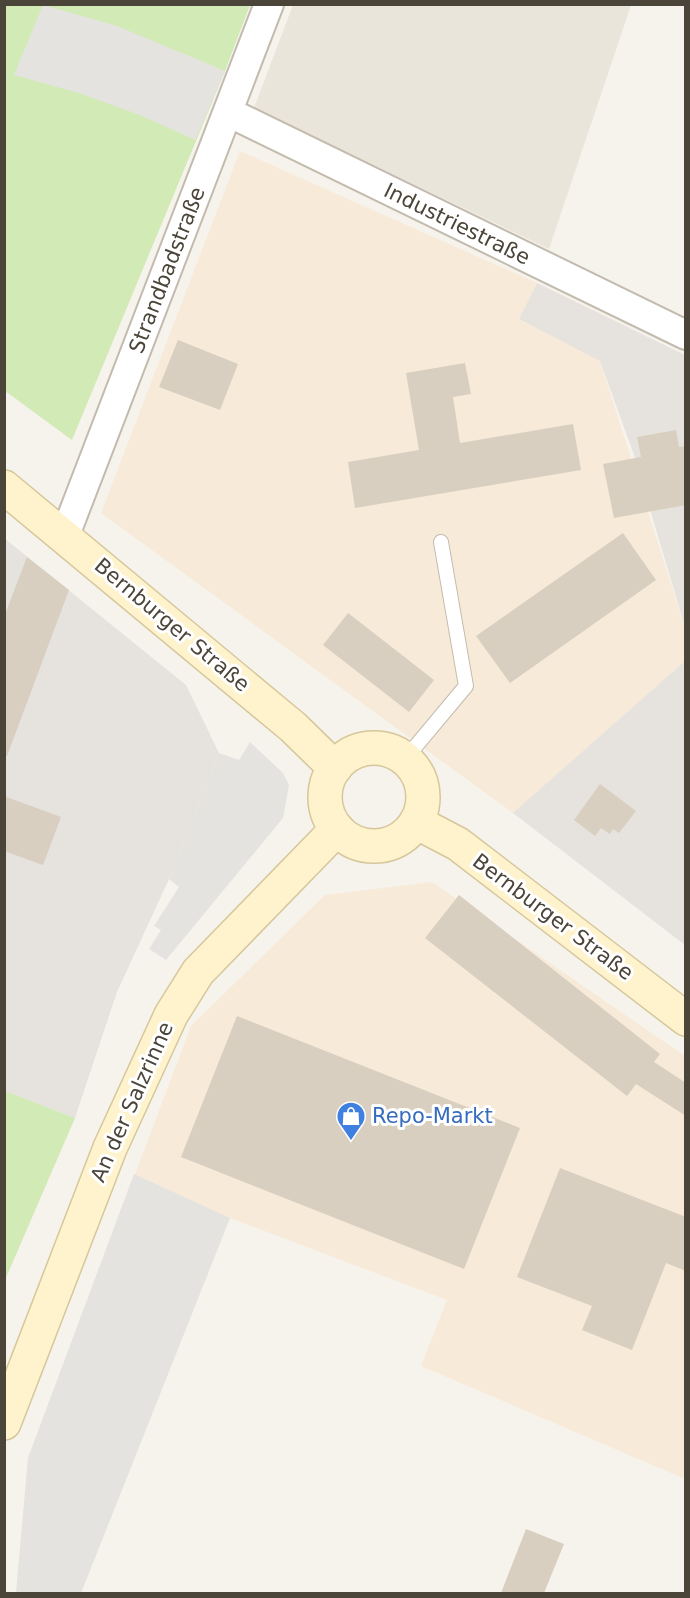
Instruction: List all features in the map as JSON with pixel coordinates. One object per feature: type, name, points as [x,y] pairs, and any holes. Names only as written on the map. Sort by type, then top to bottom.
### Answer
[{"type":"main road","name":"Bernburger Straße","points":[[4,487],[65,535],[293,727],[335,768]]},
{"type":"main road","points":[[376,748],[392,751],[405,759],[415,769],[422,789],[422,809],[416,822],[406,834],[393,842],[378,846],[349,839],[337,829],[325,805],[328,779],[335,768],[346,757],[361,750],[376,748]]},
{"type":"main road","name":"Bernburger Straße","points":[[416,822],[458,844],[686,1018]]},
{"type":"main road","name":"An der Salzrinne","points":[[4,1423],[110,1148],[171,1015],[198,972],[337,829]]},
{"type":"street","name":"Strandbadstraße","points":[[65,535],[269,4]]},
{"type":"street","name":"Industriestraße","points":[[228,112],[686,335]]},
{"type":"lane","points":[[405,759],[466,686],[441,542]]},
{"type":"shaded area","points":[[43,5],[117,26],[225,71],[195,140],[140,115],[79,93],[14,75]]},
{"type":"shaded area","points":[[293,5],[631,5],[549,249],[254,108]]},
{"type":"shaded area","points":[[240,151],[537,283],[519,319],[600,361],[685,628],[685,661],[513,813],[101,513]]},
{"type":"shaded area","points":[[537,283],[685,355],[685,627],[633,452],[600,361],[519,319]]},
{"type":"shaded area","points":[[4,538],[186,685],[219,753],[169,879],[117,992],[75,1118],[5,1091]]},
{"type":"shaded area","points":[[685,661],[685,945],[513,813]]},
{"type":"shaded area","points":[[250,742],[283,773],[289,785],[283,818],[166,960],[149,949],[161,930],[154,926],[179,887],[169,879],[219,753],[239,760]]},
{"type":"shaded area","points":[[432,882],[685,1056],[685,1479],[421,1366],[447,1300],[230,1218],[81,1593],[16,1594],[28,1458],[191,1026],[325,895]]},
{"type":"shaded area","points":[[134,1174],[230,1218],[81,1593],[16,1593],[28,1458]]},
{"type":"green space","points":[[5,5],[250,5],[225,71],[72,440],[5,391]]},
{"type":"green space","points":[[5,1091],[75,1118],[5,1280]]},
{"type":"building","points":[[178,340],[238,364],[220,410],[159,387]]},
{"type":"building","points":[[465,363],[471,394],[453,397],[460,443],[573,424],[581,470],[355,508],[348,462],[419,450],[406,373]]},
{"type":"building","points":[[676,430],[679,447],[686,446],[686,505],[614,518],[603,464],[641,457],[637,437]]},
{"type":"building","points":[[623,533],[656,580],[510,683],[476,636]]},
{"type":"building","points":[[27,557],[69,590],[7,756],[4,756],[4,617]]},
{"type":"building","points":[[348,613],[434,680],[409,712],[323,645]]},
{"type":"building","points":[[600,784],[636,811],[619,833],[613,829],[610,834],[601,828],[595,836],[574,820]]},
{"type":"building","points":[[4,796],[61,817],[43,865],[4,851]]},
{"type":"building","points":[[459,895],[660,1054],[654,1062],[686,1083],[686,1116],[636,1084],[627,1096],[425,938]]},
{"type":"building","name":"Repo-Markt","points":[[237,1016],[520,1128],[464,1269],[181,1157]]},
{"type":"building","points":[[560,1168],[686,1217],[686,1271],[666,1263],[632,1350],[582,1330],[592,1306],[517,1277]]},
{"type":"building","points":[[526,1529],[564,1544],[544,1593],[501,1593]]},
{"type":"place","name":"Repo-Markt","points":[[351,1142]]}]
